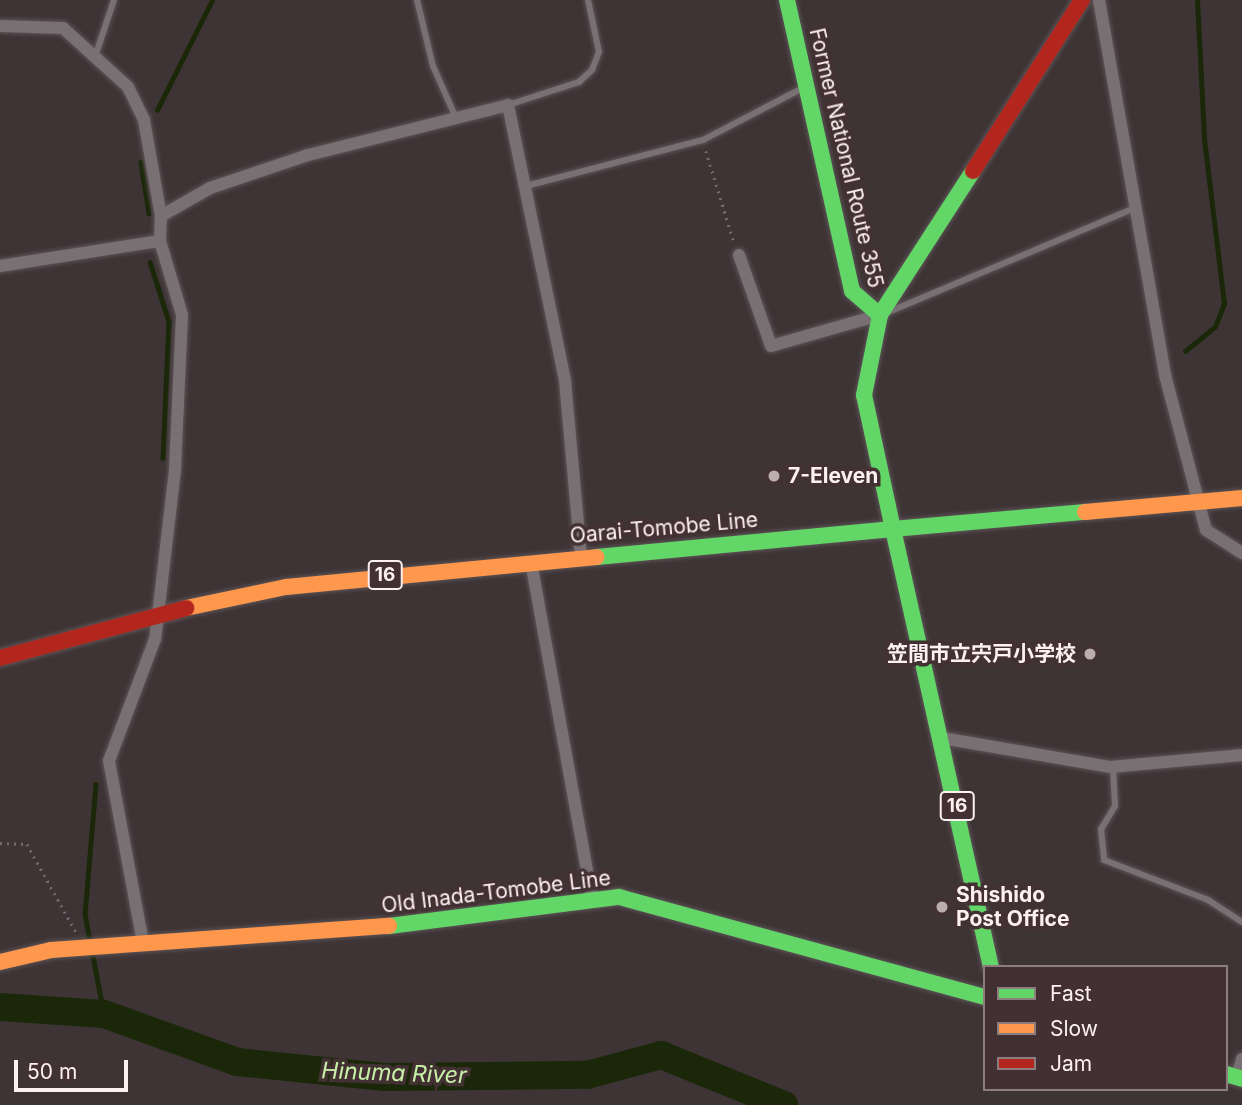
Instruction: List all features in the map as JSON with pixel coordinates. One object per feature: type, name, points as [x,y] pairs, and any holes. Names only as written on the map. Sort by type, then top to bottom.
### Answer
[{"type":"street","name":"Former National Route 355","points":[[787,0],[852,291],[880,315]]},
{"type":"street","points":[[893,529],[864,395],[880,315],[1082,0]]},
{"type":"street","points":[[1099,0],[1140,206],[1150,306],[1199,502],[1212,537],[1242,553]]},
{"type":"street","points":[[0,26],[63,28],[96,54],[128,87],[144,120],[161,216],[160,241],[182,315],[159,613],[109,761],[143,942]]},
{"type":"street","points":[[161,216],[210,188],[308,155],[508,105],[573,430],[581,556]]},
{"type":"street","points":[[0,266],[160,241]]},
{"type":"street","points":[[739,255],[771,346],[880,315]]},
{"type":"street","name":"Oarai-Tomobe Line","points":[[0,658],[159,613],[286,587],[581,556],[1242,498]]},
{"type":"street","name":"16","points":[[893,529],[943,738],[991,965]]},
{"type":"street","points":[[531,562],[592,898]]},
{"type":"street","points":[[943,738],[1112,767],[1242,755]]},
{"type":"street","name":"Old Inada-Tomobe Line","points":[[0,962],[143,942],[369,928],[592,898],[644,901],[983,996]]},
{"type":"street","points":[[1235,1077],[1242,1059]]},
{"type":"lane","points":[[96,54],[114,0]]},
{"type":"lane","points":[[417,0],[433,66],[456,118]]},
{"type":"lane","points":[[508,105],[579,82],[593,70],[599,52],[588,0]]},
{"type":"lane","points":[[526,186],[703,140],[807,86]]},
{"type":"lane","points":[[880,315],[1140,206]]},
{"type":"lane","points":[[1112,767],[1115,806],[1101,829],[1104,860],[1208,900],[1242,922]]},
{"type":"path","points":[[703,140],[739,255]]},
{"type":"path","points":[[0,843],[27,844],[86,948]]},
{"type":"waterway","points":[[157,110],[212,0]]},
{"type":"waterway","points":[[1185,351],[1215,327],[1224,304],[1204,138],[1197,0]]},
{"type":"waterway","points":[[141,162],[149,213]]},
{"type":"waterway","points":[[150,262],[169,322],[163,458]]},
{"type":"waterway","points":[[96,784],[85,914],[104,1014]]},
{"type":"waterway","name":"Hinuma River","points":[[0,1007],[104,1014],[237,1062],[384,1077],[587,1075],[661,1055],[784,1105]]},
{"type":"traffic: fast","points":[[787,0],[852,291],[880,315]]},
{"type":"traffic: fast","points":[[973,171],[880,315],[864,395],[893,529],[1085,512]]},
{"type":"traffic: fast","points":[[597,557],[893,529],[991,965]]},
{"type":"traffic: fast","points":[[389,926],[619,897],[983,996]]},
{"type":"traffic: fast","points":[[1228,1075],[1242,1079]]},
{"type":"traffic: slow","points":[[1085,512],[1242,498]]},
{"type":"traffic: slow","points":[[186,608],[286,587],[597,557]]},
{"type":"traffic: slow","points":[[0,962],[51,950],[389,926]]},
{"type":"traffic: jam","points":[[973,171],[1082,0]]},
{"type":"traffic: jam","points":[[0,658],[186,608]]},
{"type":"place","name":"7-Eleven","points":[[774,476]]},
{"type":"place","name":"笠間市立宍戸小学校","points":[[1090,654]]},
{"type":"place","name":"Shishido Post Office","points":[[942,907]]}]
